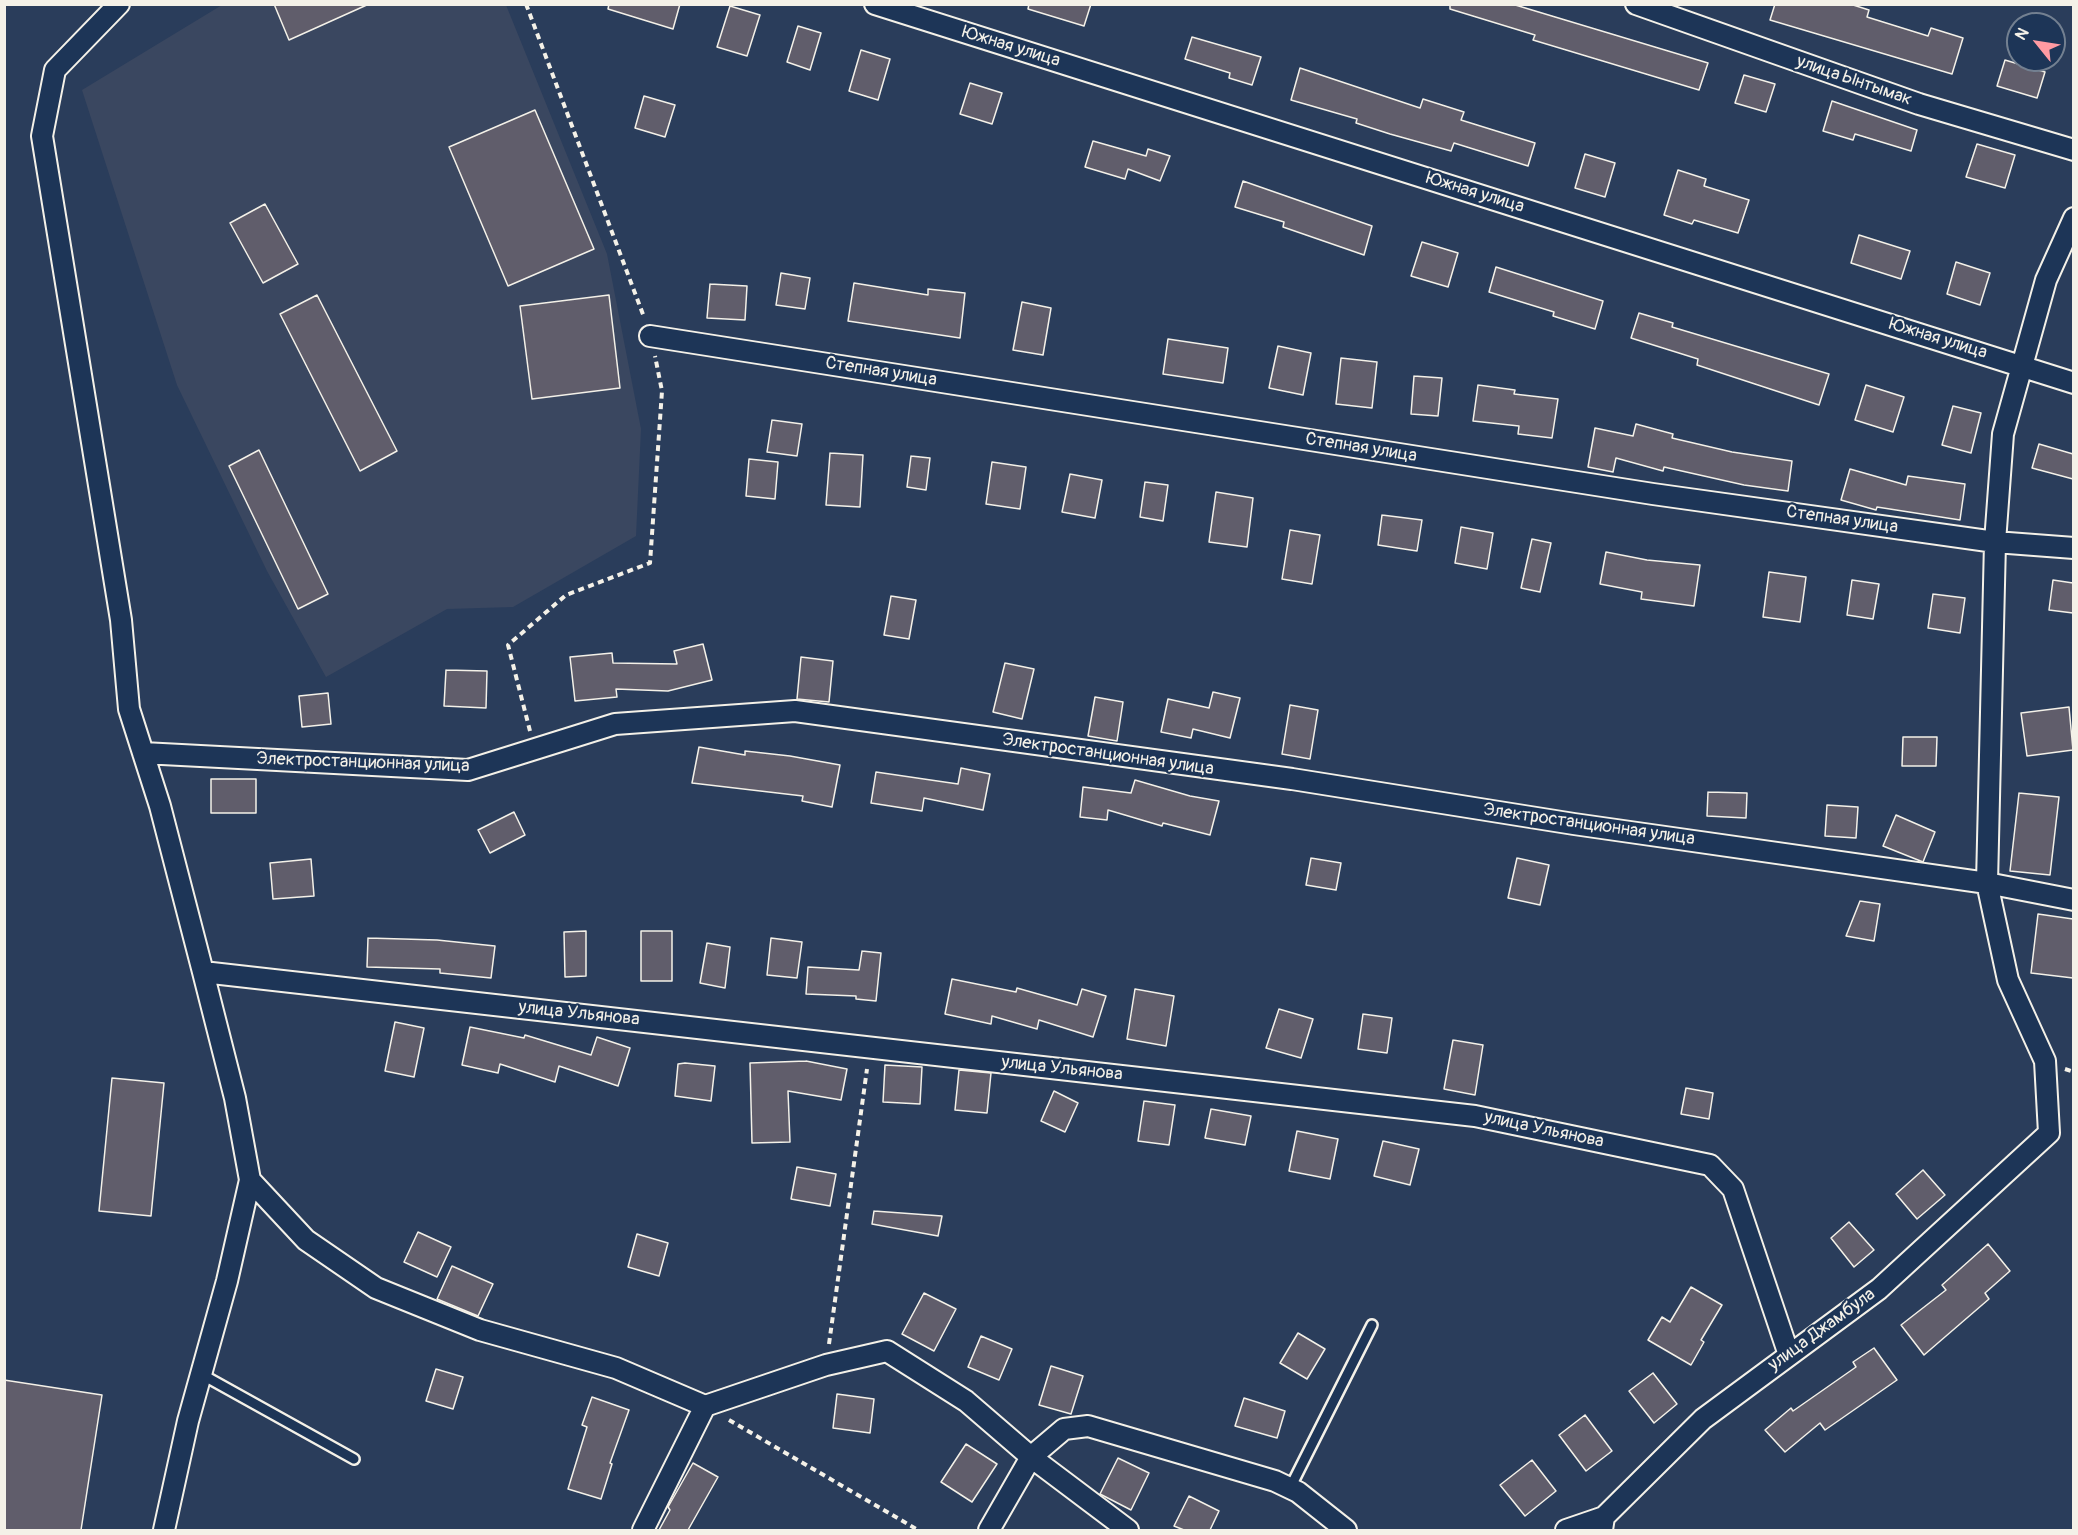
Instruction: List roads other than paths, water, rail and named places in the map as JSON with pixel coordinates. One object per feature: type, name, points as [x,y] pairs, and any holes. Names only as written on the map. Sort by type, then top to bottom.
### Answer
[{"type":"street","points":[[119,4],[55,70],[42,136],[121,620],[129,709],[203,972],[235,1098],[250,1180],[164,1530]]},
{"type":"street","name":"Южная улица","points":[[875,4],[2073,383]]},
{"type":"street","name":"улица Ынтымак","points":[[1636,4],[1919,104],[2073,150]]},
{"type":"street","points":[[1988,883],[1995,542],[2003,434],[2046,280],[2073,218]]},
{"type":"street","name":"Степная улица","points":[[650,336],[1653,494],[1995,542],[2073,548]]},
{"type":"street","name":"Электростанционная улица","points":[[143,753],[468,770],[615,724],[795,711],[1292,779],[1574,824],[1988,883],[2073,900]]},
{"type":"street","name":"улица Джамбула","points":[[1603,1524],[1703,1419],[1879,1289],[2049,1132],[2045,1061],[2008,980],[1988,883]]},
{"type":"street","name":"улица Ульянова","points":[[203,972],[1475,1116],[1710,1165],[1733,1189],[1789,1355]]},
{"type":"street","points":[[250,1180],[306,1240],[376,1288],[480,1330],[616,1368],[705,1406],[826,1365],[887,1351],[966,1401],[1031,1457],[1128,1530]]},
{"type":"street","points":[[644,1530],[705,1406]]},
{"type":"street","points":[[989,1530],[1031,1457],[1064,1429],[1088,1426],[1275,1481],[1290,1488],[1346,1530]]},
{"type":"street","points":[[1566,1530],[1603,1524]]},
{"type":"lane","points":[[1290,1488],[1372,1325]]},
{"type":"lane","points":[[201,1374],[354,1459]]}]
